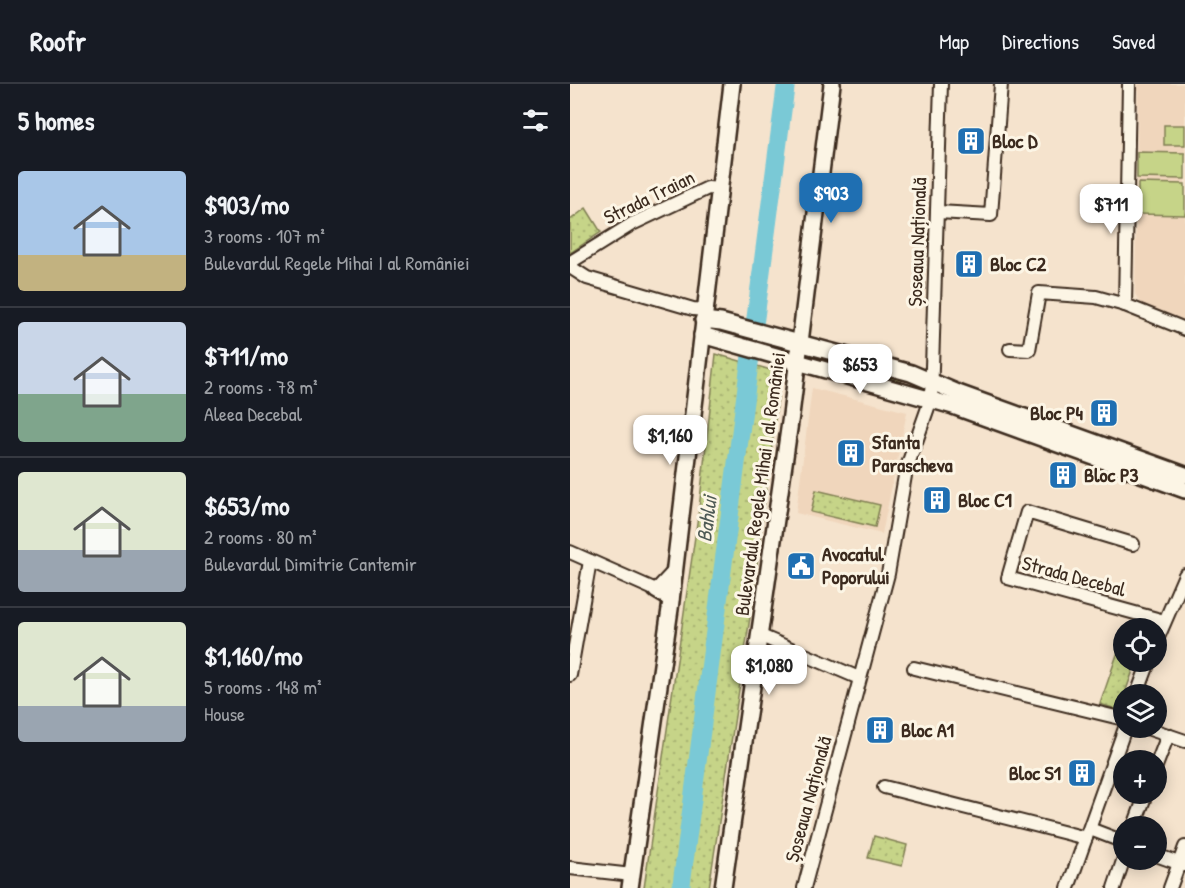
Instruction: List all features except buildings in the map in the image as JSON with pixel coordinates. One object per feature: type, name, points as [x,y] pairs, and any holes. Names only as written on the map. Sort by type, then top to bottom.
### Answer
[{"type":"main road","points":[[631,881],[671,599],[672,573],[732,84]]},
{"type":"main road","name":"Bulevardul Regele Mihai I al României","points":[[723,888],[761,636],[832,84]]},
{"type":"main road","points":[[703,322],[721,322],[911,373],[1185,475]]},
{"type":"main road","points":[[703,322],[718,339],[931,399],[1185,490]]},
{"type":"main road","points":[[656,590],[671,599]]},
{"type":"street","name":"Șoseaua Națională","points":[[804,888],[892,558],[906,470],[931,399],[940,84]]},
{"type":"street","points":[[938,212],[992,215],[1001,84]]},
{"type":"street","points":[[1125,304],[1129,84]]},
{"type":"street","name":"Strada Traian","points":[[570,267],[574,260],[632,224],[708,188],[719,189]]},
{"type":"street","points":[[570,267],[587,278],[693,309],[703,322]]},
{"type":"street","points":[[1010,349],[1029,350],[1039,294],[1096,297],[1125,304],[1185,329]]},
{"type":"street","name":"Strada Decebal","points":[[1133,544],[1027,512],[1008,578],[1153,618]]},
{"type":"street","points":[[570,552],[656,590],[672,573]]},
{"type":"street","points":[[570,675],[590,561]]},
{"type":"street","points":[[1165,618],[1185,575]]},
{"type":"street","points":[[761,636],[860,678]]},
{"type":"street","points":[[914,668],[1113,716]]},
{"type":"street","points":[[1162,750],[1168,735],[1185,741]]},
{"type":"street","points":[[1068,888],[1121,738]]},
{"type":"street","points":[[884,787],[1113,839]]},
{"type":"street","points":[[1170,888],[1182,865],[1185,847]]},
{"type":"street","points":[[1167,859],[1182,865]]},
{"type":"street","points":[[570,868],[631,881]]},
{"type":"street","points":[[1114,888],[1120,870]]},
{"type":"shaded area","points":[[1138,84],[1185,84],[1185,325],[1145,310],[1135,294]]},
{"type":"shaded area","points":[[812,388],[907,412],[882,534],[796,513]]},
{"type":"green space","points":[[1164,125],[1185,125],[1185,145],[1164,145]]},
{"type":"green space","points":[[1137,152],[1185,153],[1185,179],[1137,178]]},
{"type":"green space","points":[[1138,183],[1185,184],[1185,215],[1138,214]]},
{"type":"green space","points":[[586,208],[601,232],[570,253],[570,220]]},
{"type":"green space","points":[[716,354],[781,373],[752,604],[709,888],[644,888],[699,509]]},
{"type":"green space","points":[[825,356],[902,378],[900,384],[824,362]]},
{"type":"green space","points":[[816,490],[880,505],[875,527],[811,512]]},
{"type":"green space","points":[[1113,666],[1113,672],[1132,672],[1128,684],[1113,684],[1113,708],[1100,704]]},
{"type":"green space","points":[[874,836],[907,845],[902,866],[868,858]]},
{"type":"waterway","name":"Bahlui","points":[[681,888],[786,84]]},
{"type":"place","name":"Bloc D","points":[[971,141]]},
{"type":"place","name":"Bloc C2","points":[[969,264]]},
{"type":"place","name":"Bloc P4","points":[[1104,413]]},
{"type":"place","name":"Sfanta Parascheva","points":[[851,453]]},
{"type":"place","name":"Bloc P3","points":[[1063,475]]},
{"type":"place","name":"Bloc C1","points":[[937,500]]},
{"type":"place","name":"Avocatul Poporului","points":[[801,566]]},
{"type":"place","name":"Bloc A1","points":[[880,730]]},
{"type":"place","name":"Bloc S1","points":[[1082,773]]}]
